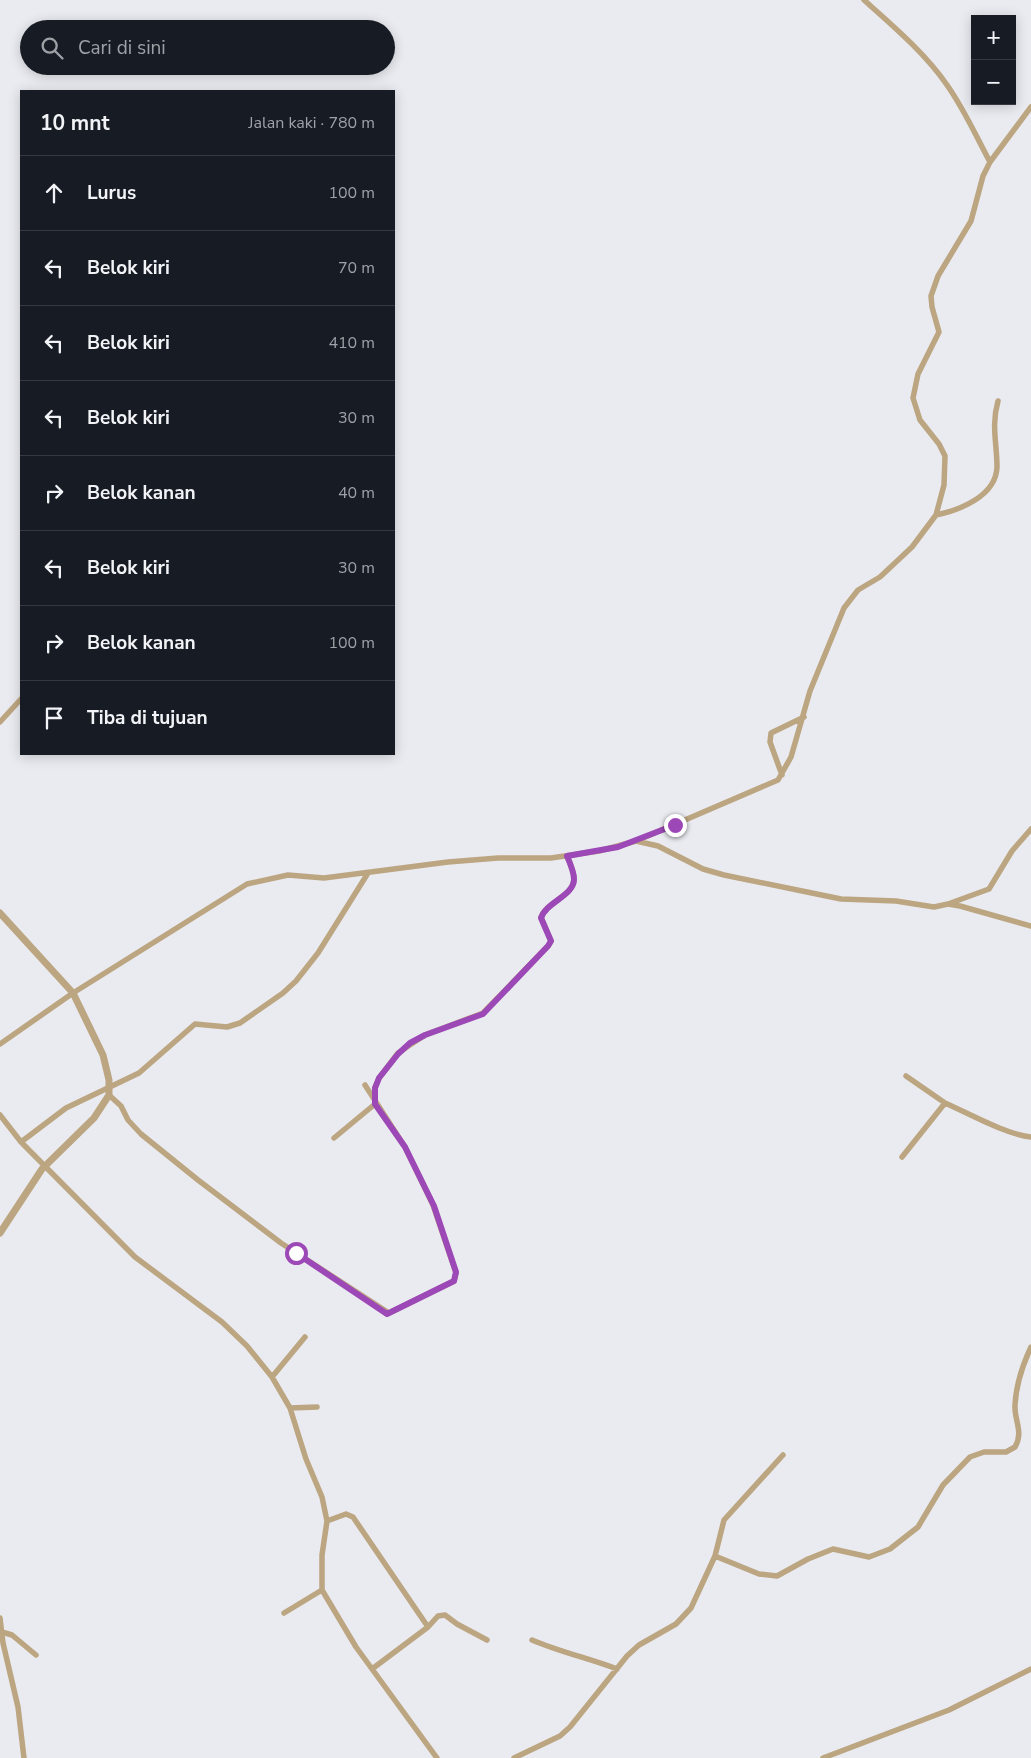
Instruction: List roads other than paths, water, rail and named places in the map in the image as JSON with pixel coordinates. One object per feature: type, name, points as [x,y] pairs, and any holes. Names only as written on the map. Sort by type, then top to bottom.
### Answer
[{"type":"street","points":[[864,0],[902,36],[947,85],[966,114],[990,162]]},
{"type":"street","points":[[0,1044],[73,993],[247,884],[288,875],[324,878],[457,861],[567,856],[599,851],[636,841],[772,784],[782,775],[791,757],[810,691],[849,600],[858,590],[880,576],[900,559],[929,528],[936,515],[944,485],[945,456],[940,444],[917,414],[913,398],[914,383],[939,332],[932,307],[934,286],[947,260],[971,221],[981,183],[990,162],[1031,107]]},
{"type":"street","points":[[936,515],[964,506],[978,498],[993,480],[997,468],[994,416],[998,401]]},
{"type":"street","points":[[0,722],[20,700]]},
{"type":"street","points":[[782,775],[770,742],[770,733],[804,717]]},
{"type":"street","points":[[636,841],[658,846],[703,869],[724,875],[841,899],[896,901],[934,908],[989,889],[1012,851],[1031,829]]},
{"type":"street","points":[[375,1104],[375,1088],[379,1078],[398,1054],[425,1035],[483,1014],[548,946],[551,941],[541,918],[546,909],[573,885],[574,878],[567,856]]},
{"type":"street","points":[[22,1142],[66,1108],[108,1086],[139,1073],[195,1024],[227,1026],[240,1023],[283,993],[296,981],[318,953],[368,873]]},
{"type":"street","points":[[948,904],[1031,926]]},
{"type":"street","points":[[0,912],[73,993],[103,1055],[109,1095],[94,1118],[44,1166],[2,1230]]},
{"type":"street","points":[[906,1076],[945,1103],[982,1120],[1023,1136],[1031,1137]]},
{"type":"street","points":[[109,1095],[121,1106],[128,1120],[141,1134],[198,1180],[281,1243],[388,1314],[454,1281],[456,1273],[434,1206],[405,1147],[375,1104],[365,1085]]},
{"type":"street","points":[[902,1157],[945,1103]]},
{"type":"street","points":[[334,1138],[375,1104]]},
{"type":"street","points":[[0,1115],[44,1166],[135,1257],[222,1322],[246,1346],[272,1377],[290,1408],[306,1459],[322,1497],[327,1521],[322,1554],[322,1590],[372,1669],[437,1758]]},
{"type":"street","points":[[272,1377],[305,1337]]},
{"type":"street","points":[[715,1556],[759,1574],[777,1576],[808,1559],[833,1550],[869,1557],[890,1549],[918,1527],[943,1485],[970,1457],[984,1452],[1006,1452],[1015,1447],[1020,1433],[1015,1406],[1024,1360],[1031,1347]]},
{"type":"street","points":[[290,1408],[317,1406]]},
{"type":"street","points":[[514,1758],[560,1736],[570,1728],[616,1669],[639,1645],[676,1624],[691,1608],[715,1556],[724,1520],[783,1455]]},
{"type":"street","points":[[327,1521],[346,1514],[353,1517],[428,1627]]},
{"type":"street","points":[[284,1613],[322,1590]]},
{"type":"street","points":[[372,1669],[428,1627],[438,1616],[446,1614],[457,1624],[487,1640]]},
{"type":"street","points":[[0,1618],[18,1707],[24,1758]]},
{"type":"street","points":[[2,1632],[12,1635],[36,1655]]},
{"type":"street","points":[[532,1640],[561,1653],[593,1660],[616,1669]]},
{"type":"street","points":[[823,1758],[949,1710],[1031,1669]]}]
